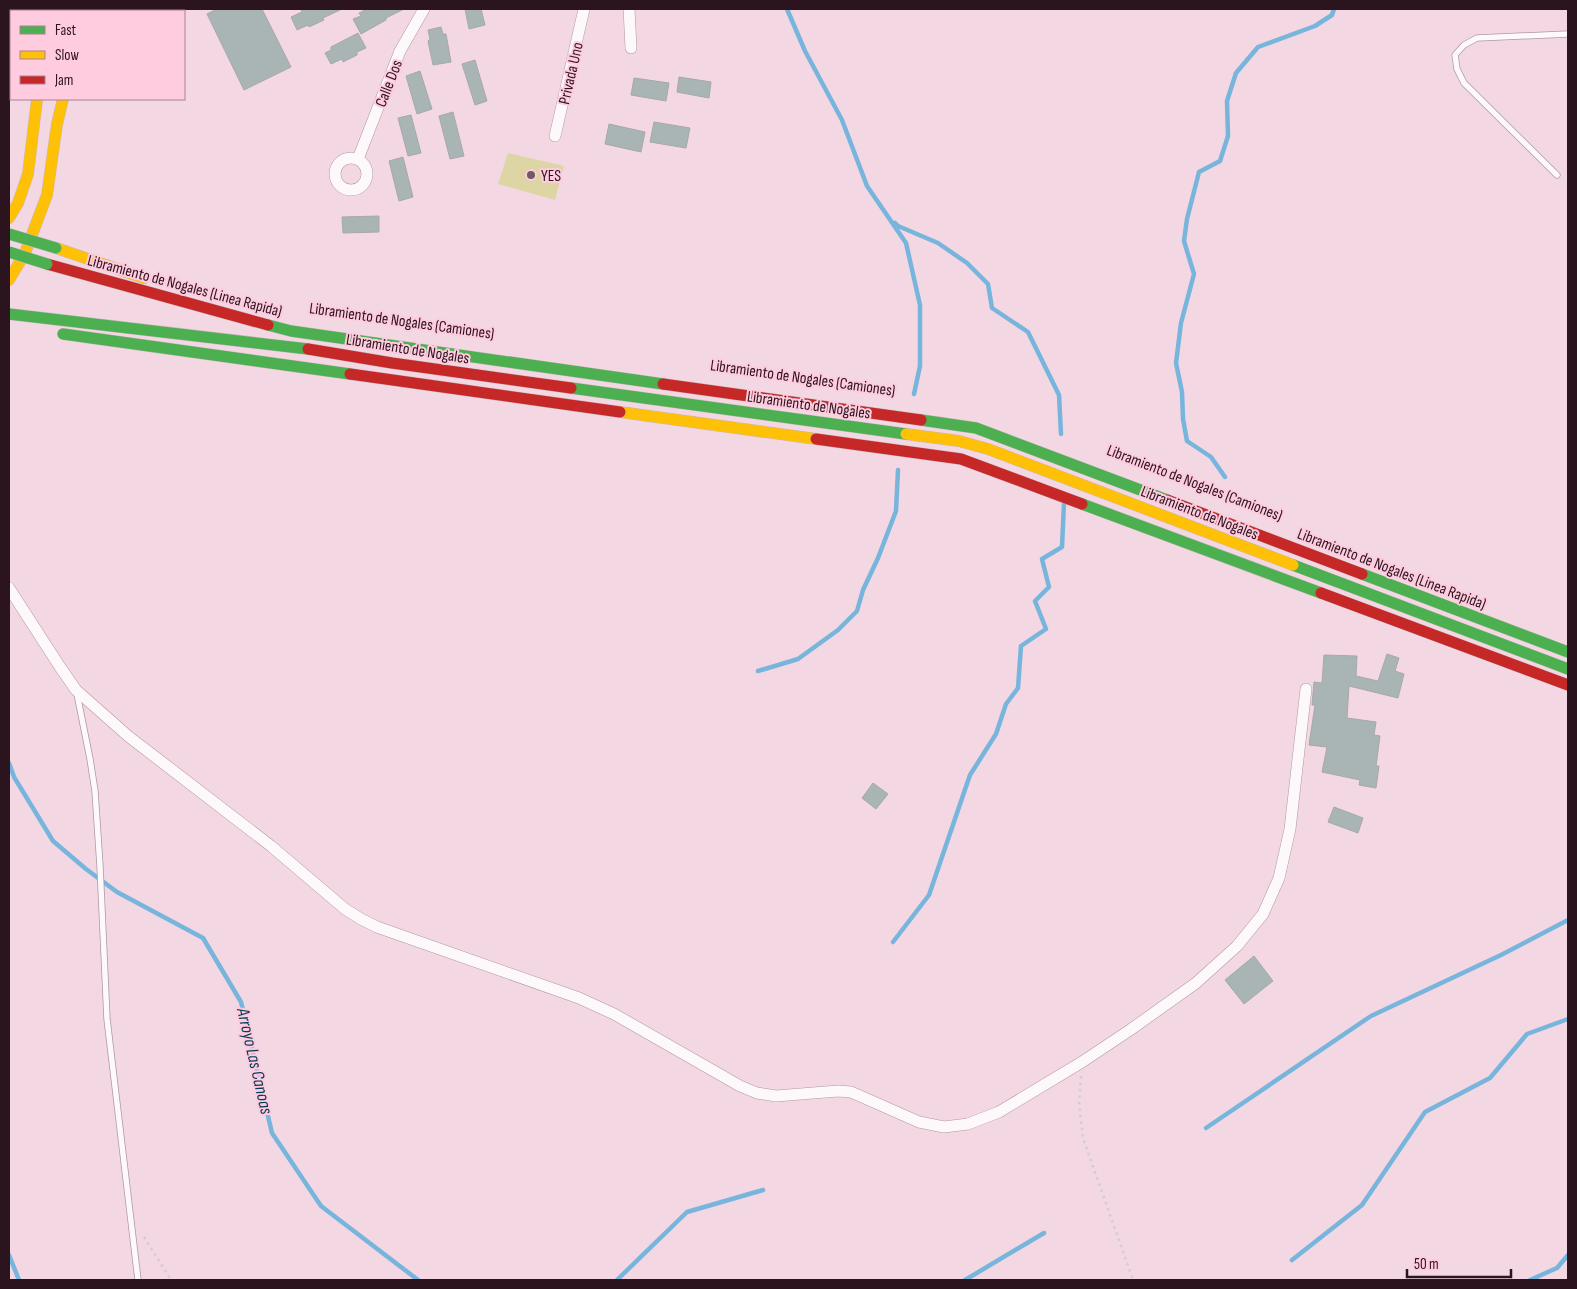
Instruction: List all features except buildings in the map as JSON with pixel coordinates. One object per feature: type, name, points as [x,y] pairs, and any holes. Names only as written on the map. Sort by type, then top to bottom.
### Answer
[{"type":"main road","points":[[9,218],[20,199],[29,172],[37,100]]},
{"type":"main road","points":[[9,280],[25,253],[47,195],[52,173],[57,124],[63,100]]},
{"type":"main road","name":"Libramiento de Nogales (Camiones)","points":[[9,234],[163,284],[302,323],[978,418],[1365,563]]},
{"type":"main road","name":"Libramiento de Nogales (Linea Rapida)","points":[[9,251],[47,264],[291,330],[976,428],[1568,652]]},
{"type":"main road","name":"Libramiento de Nogales","points":[[9,314],[327,351],[392,363],[959,441],[988,449],[1568,669]]},
{"type":"main road","name":"Libramiento de Nogales","points":[[48,332],[974,463],[1568,685]]},
{"type":"street","name":"Calle Dos","points":[[358,160],[400,51],[424,9]]},
{"type":"street","name":"Privada Uno","points":[[555,136],[584,9]]},
{"type":"street","points":[[629,9],[632,48]]},
{"type":"street","points":[[9,251],[39,215]]},
{"type":"street","points":[[9,588],[76,690],[128,736],[271,846],[361,920],[585,1001],[614,1014],[740,1086],[757,1093],[776,1096],[838,1091],[851,1092],[919,1122],[944,1127],[968,1124],[999,1112],[1082,1062],[1196,983],[1237,946],[1263,914],[1278,878],[1290,829],[1306,689]]},
{"type":"lane","points":[[1557,175],[1464,82],[1457,69],[1455,55],[1464,45],[1477,38],[1568,34]]},
{"type":"lane","points":[[76,690],[95,791],[102,894],[107,1019],[138,1280]]},
{"type":"path","points":[[1082,1062],[1079,1103],[1083,1138],[1133,1280]]},
{"type":"path","points":[[129,1215],[171,1280]]},
{"type":"shaded area","name":"YES","points":[[508,153],[564,166],[555,200],[498,184]]},
{"type":"waterway","points":[[787,9],[805,51],[842,120],[867,186],[906,243],[920,305],[920,366],[914,394]]},
{"type":"waterway","points":[[1225,477],[1211,457],[1187,441],[1183,419],[1182,392],[1176,363],[1181,323],[1194,274],[1184,241],[1187,219],[1199,172],[1220,161],[1228,136],[1227,101],[1236,73],[1258,47],[1315,26],[1332,15],[1334,9]]},
{"type":"waterway","points":[[895,223],[938,243],[967,263],[988,284],[992,308],[1028,332],[1059,395],[1061,434]]},
{"type":"waterway","points":[[758,671],[798,659],[838,630],[857,611],[863,590],[878,558],[896,511],[898,470]]},
{"type":"waterway","points":[[893,942],[929,895],[970,775],[996,734],[1006,704],[1018,688],[1021,646],[1046,629],[1035,601],[1049,587],[1042,559],[1062,547],[1064,503]]},
{"type":"waterway","name":"Arroyo Las Canoas","points":[[9,763],[14,777],[53,841],[117,892],[203,938],[241,1002],[272,1133],[321,1206],[418,1280]]},
{"type":"waterway","points":[[1206,1128],[1371,1016],[1501,955],[1568,920]]},
{"type":"waterway","points":[[1292,1260],[1362,1205],[1425,1112],[1490,1078],[1527,1034],[1568,1019]]},
{"type":"waterway","points":[[617,1280],[687,1212],[763,1190]]},
{"type":"waterway","points":[[965,1280],[1044,1233]]},
{"type":"waterway","points":[[9,1255],[19,1280]]},
{"type":"waterway","points":[[1530,1280],[1557,1268],[1568,1255]]},
{"type":"traffic: fast","points":[[9,234],[56,248]]},
{"type":"traffic: fast","points":[[9,252],[47,264]]},
{"type":"traffic: fast","points":[[9,314],[308,349]]},
{"type":"traffic: fast","points":[[268,325],[291,331],[663,384]]},
{"type":"traffic: fast","points":[[63,334],[350,374]]},
{"type":"traffic: fast","points":[[571,388],[906,434]]},
{"type":"traffic: fast","points":[[921,420],[976,428],[1167,500]]},
{"type":"traffic: fast","points":[[1082,504],[1321,593]]},
{"type":"traffic: fast","points":[[1293,565],[1568,669]]},
{"type":"traffic: fast","points":[[1362,574],[1568,652]]},
{"type":"traffic: slow","points":[[9,218],[18,203],[28,174],[37,100]]},
{"type":"traffic: slow","points":[[9,280],[25,253],[47,195],[57,124],[63,100]]},
{"type":"traffic: slow","points":[[56,248],[144,278]]},
{"type":"traffic: slow","points":[[620,412],[816,439]]},
{"type":"traffic: slow","points":[[906,434],[959,441],[988,449],[1293,565]]},
{"type":"traffic: jam","points":[[47,264],[268,325]]},
{"type":"traffic: jam","points":[[308,349],[392,363],[571,388]]},
{"type":"traffic: jam","points":[[350,374],[620,412]]},
{"type":"traffic: jam","points":[[663,384],[921,420]]},
{"type":"traffic: jam","points":[[816,439],[961,459],[1082,504]]},
{"type":"traffic: jam","points":[[1167,500],[1362,574]]},
{"type":"traffic: jam","points":[[1321,593],[1568,685]]},
{"type":"place","name":"YES","points":[[531,175]]}]
